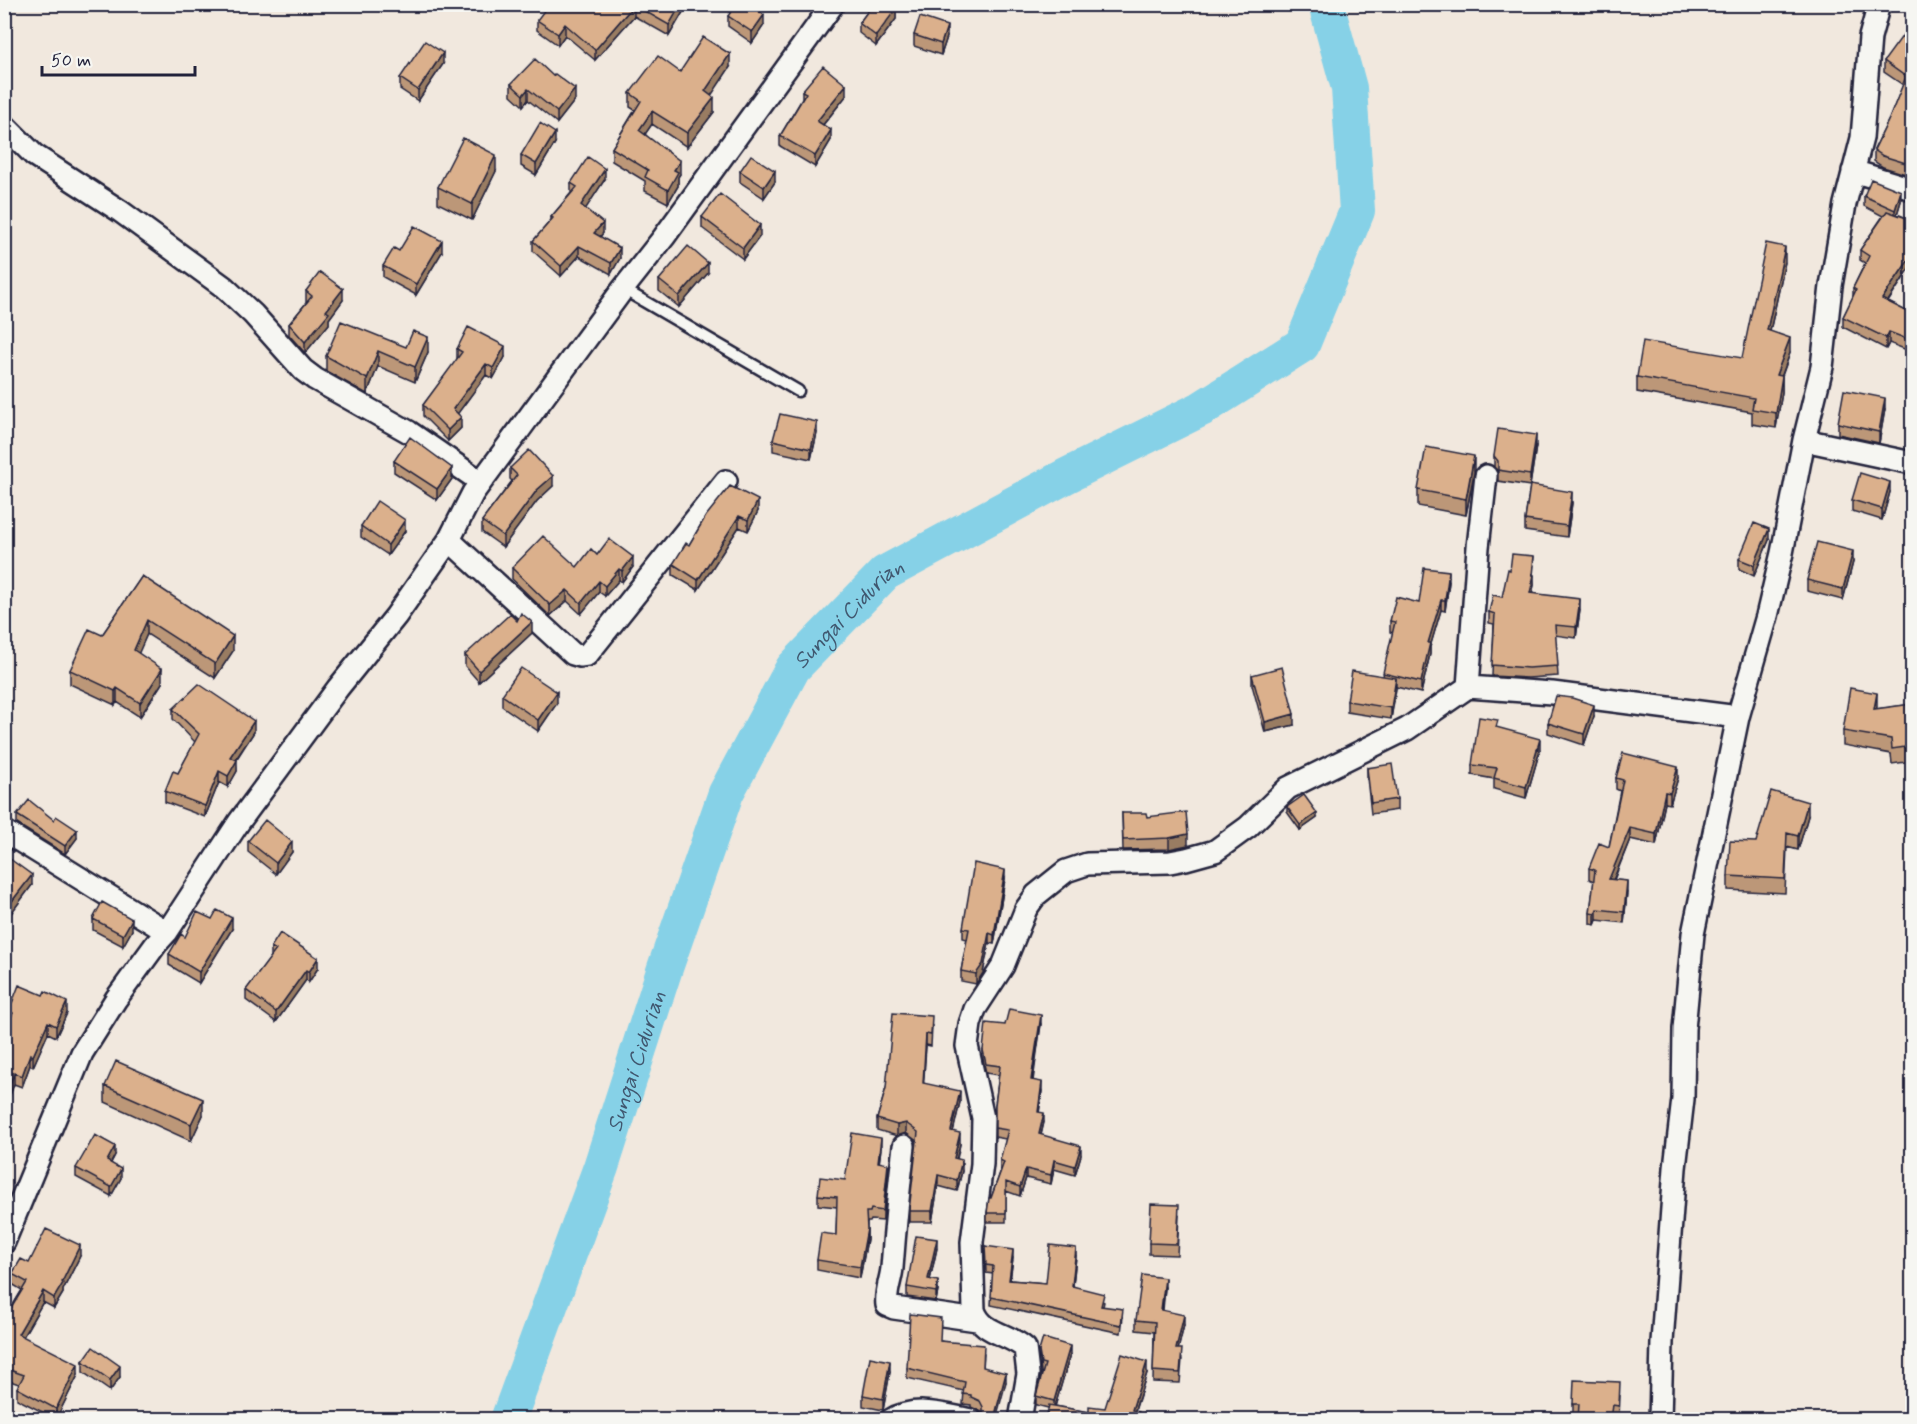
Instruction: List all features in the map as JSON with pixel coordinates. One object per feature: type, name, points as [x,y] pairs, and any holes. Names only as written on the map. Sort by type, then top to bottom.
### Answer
[{"type":"street","points":[[4,1242],[82,1053],[116,999],[167,932],[239,822],[338,688],[396,616],[448,540],[473,492],[664,237],[833,4]]},
{"type":"street","points":[[1660,1419],[1662,1342],[1675,1168],[1683,1099],[1684,1029],[1694,934],[1738,717],[1782,553],[1804,440],[1822,368],[1831,286],[1845,204],[1862,138],[1870,37],[1879,4]]},
{"type":"street","points":[[4,125],[34,155],[120,211],[224,287],[253,314],[303,370],[315,379],[409,432],[481,482]]},
{"type":"street","points":[[1853,171],[1912,189]]},
{"type":"street","points":[[1804,440],[1912,463]]},
{"type":"street","points":[[1468,687],[1477,558],[1486,476]]},
{"type":"street","points":[[448,540],[573,654],[580,656],[587,654],[726,481]]},
{"type":"street","points":[[977,1320],[974,1310],[972,1242],[982,1164],[983,1118],[967,1046],[971,1017],[1003,966],[1022,914],[1029,903],[1072,868],[1087,864],[1170,862],[1186,860],[1215,851],[1248,827],[1288,788],[1407,729],[1468,687],[1552,693],[1738,717]]},
{"type":"street","points":[[4,831],[167,932]]},
{"type":"street","points":[[904,1146],[894,1222],[892,1271],[886,1298],[887,1305],[894,1308],[977,1320],[1018,1342],[1025,1348],[1028,1374],[1020,1419]]},
{"type":"street","points":[[891,1419],[902,1413],[914,1411],[971,1419]]},
{"type":"lane","points":[[623,289],[798,391]]},
{"type":"building","points":[[549,4],[590,4],[592,7],[593,4],[681,4],[669,25],[634,5],[595,50],[565,24],[558,34],[537,20]]},
{"type":"building","points":[[736,4],[750,4],[764,15],[752,32],[728,16]]},
{"type":"building","points":[[873,4],[892,4],[890,7],[896,9],[876,36],[859,23]]},
{"type":"building","points":[[920,17],[947,26],[941,44],[914,35]]},
{"type":"building","points":[[1912,34],[1912,65],[1909,64],[1905,76],[1884,61],[1903,35],[1911,41]]},
{"type":"building","points":[[703,37],[730,54],[705,91],[714,98],[687,133],[652,111],[639,130],[680,161],[674,170],[678,172],[668,190],[645,177],[648,170],[612,148],[641,101],[630,93],[658,56],[680,72]]},
{"type":"building","points":[[425,41],[443,53],[418,90],[400,78]]},
{"type":"building","points":[[535,59],[553,76],[555,74],[575,89],[557,112],[528,89],[523,95],[511,84]]},
{"type":"building","points":[[823,66],[846,85],[817,121],[831,130],[815,156],[780,136],[806,93],[802,91]]},
{"type":"building","points":[[1907,74],[1912,76],[1912,153],[1909,164],[1883,156],[1874,150]]},
{"type":"building","points":[[540,123],[555,133],[536,164],[521,155]]},
{"type":"building","points":[[463,138],[496,155],[472,204],[438,187]]},
{"type":"building","points":[[751,155],[775,171],[764,187],[740,171]]},
{"type":"building","points":[[588,157],[605,169],[581,205],[603,223],[594,233],[620,248],[611,263],[579,246],[561,266],[533,241],[577,187],[571,183]]},
{"type":"building","points":[[1871,179],[1901,191],[1895,210],[1864,196]]},
{"type":"building","points":[[720,194],[760,225],[743,248],[702,217]]},
{"type":"building","points":[[1887,211],[1912,220],[1912,255],[1882,299],[1912,314],[1912,341],[1889,332],[1886,338],[1843,317],[1856,290],[1853,288],[1869,256],[1860,250]]},
{"type":"building","points":[[414,226],[442,241],[416,284],[383,266],[394,248],[399,251]]},
{"type":"building","points":[[1766,243],[1785,247],[1767,330],[1790,338],[1776,375],[1782,376],[1776,413],[1752,409],[1754,398],[1637,377],[1643,341],[1742,358]]},
{"type":"building","points":[[688,246],[708,263],[679,296],[659,280]]},
{"type":"building","points":[[320,272],[343,289],[326,311],[329,313],[305,342],[289,324],[312,296],[306,291]]},
{"type":"building","points":[[341,321],[406,347],[413,331],[428,337],[415,367],[378,351],[367,379],[326,356]]},
{"type":"building","points":[[468,327],[505,346],[493,368],[486,364],[453,409],[461,417],[448,430],[423,405],[462,352],[457,349]]},
{"type":"building","points":[[1844,390],[1885,398],[1879,432],[1838,423]]},
{"type":"building","points":[[780,414],[817,422],[811,449],[773,440]]},
{"type":"building","points":[[1498,429],[1536,435],[1530,475],[1498,470],[1498,461],[1494,456]]},
{"type":"building","points":[[410,437],[452,468],[437,489],[394,461]]},
{"type":"building","points":[[1426,447],[1474,456],[1466,499],[1418,490]]},
{"type":"building","points":[[529,450],[553,476],[537,490],[503,536],[482,521],[517,475],[510,468]]},
{"type":"building","points":[[1860,473],[1890,482],[1882,509],[1852,500]]},
{"type":"building","points":[[1530,485],[1572,492],[1567,526],[1525,520]]},
{"type":"building","points":[[730,486],[758,500],[748,520],[739,516],[698,580],[673,564],[686,543],[689,545],[706,516]]},
{"type":"building","points":[[377,501],[405,520],[388,545],[361,526]]},
{"type":"building","points":[[1754,523],[1769,529],[1754,565],[1739,559]]},
{"type":"building","points":[[543,536],[577,567],[591,549],[597,555],[609,539],[633,557],[622,571],[619,569],[605,586],[599,581],[581,603],[567,590],[550,605],[512,568]]},
{"type":"building","points":[[1817,542],[1853,551],[1843,589],[1807,580]]},
{"type":"building","points":[[1512,554],[1534,556],[1532,575],[1534,575],[1530,593],[1580,599],[1576,627],[1555,625],[1558,666],[1528,668],[1492,665],[1495,614],[1489,612],[1493,595],[1502,597]]},
{"type":"building","points":[[1424,568],[1449,571],[1445,600],[1441,600],[1428,643],[1430,643],[1421,682],[1383,673],[1395,622],[1390,621],[1396,597],[1419,603]]},
{"type":"building","points":[[142,576],[233,636],[215,664],[147,620],[134,650],[162,669],[140,703],[117,688],[115,691],[70,670],[89,629],[102,635]]},
{"type":"building","points":[[521,613],[532,622],[479,671],[465,655],[510,614],[517,621]]},
{"type":"building","points":[[1282,667],[1294,714],[1265,722],[1252,675]]},
{"type":"building","points":[[521,668],[557,692],[538,720],[502,695]]},
{"type":"building","points":[[1352,671],[1396,678],[1391,708],[1347,701]]},
{"type":"building","points":[[199,684],[254,721],[230,757],[237,760],[228,776],[219,771],[205,806],[165,791],[173,771],[178,773],[199,734],[173,709]]},
{"type":"building","points":[[1850,688],[1877,693],[1874,709],[1912,704],[1912,746],[1892,749],[1891,739],[1843,731]]},
{"type":"building","points":[[1556,696],[1594,705],[1584,734],[1548,723]]},
{"type":"building","points":[[1479,717],[1498,720],[1496,727],[1540,739],[1526,787],[1494,778],[1497,768],[1472,765]]},
{"type":"building","points":[[1623,753],[1678,767],[1670,793],[1665,792],[1656,834],[1630,828],[1609,879],[1627,881],[1624,912],[1597,909],[1595,914],[1590,913],[1595,870],[1589,868],[1599,843],[1609,847],[1623,780],[1616,778]]},
{"type":"building","points":[[1392,764],[1397,799],[1371,803],[1367,768]]},
{"type":"building","points":[[1771,791],[1808,802],[1798,836],[1787,833],[1785,879],[1728,876],[1730,841],[1756,842]]},
{"type":"building","points":[[1304,795],[1317,813],[1300,825],[1287,807]]},
{"type":"building","points":[[29,800],[54,820],[56,816],[77,830],[65,846],[17,815]]},
{"type":"building","points":[[1186,812],[1188,834],[1169,838],[1123,840],[1122,813],[1146,813],[1147,817]]},
{"type":"building","points":[[265,820],[292,842],[276,863],[248,841]]},
{"type":"building","points":[[10,859],[32,875],[9,905],[4,901],[4,860],[7,862]]},
{"type":"building","points":[[974,863],[1005,870],[994,935],[989,933],[983,964],[976,974],[961,971],[969,929],[963,928]]},
{"type":"building","points":[[102,902],[132,919],[123,935],[93,919]]},
{"type":"building","points":[[217,910],[232,918],[199,972],[169,954],[181,934],[185,937],[197,912],[212,919]]},
{"type":"building","points":[[280,933],[318,958],[309,972],[306,970],[276,1012],[246,990],[276,950],[271,947]]},
{"type":"building","points":[[19,985],[43,995],[45,991],[67,1002],[56,1026],[48,1022],[33,1056],[30,1054],[22,1076],[14,1073],[4,1099],[4,1032],[13,1013],[9,1011]]},
{"type":"building","points":[[1009,1009],[1041,1015],[1031,1080],[1042,1082],[1038,1112],[1044,1113],[1039,1134],[1081,1146],[1075,1166],[1054,1160],[1051,1175],[1026,1169],[1020,1187],[1006,1182],[1006,1213],[987,1213],[989,1198],[991,1198],[1004,1162],[1000,1160],[1008,1130],[995,1128],[995,1105],[1000,1066],[986,1064],[983,1050],[986,1023],[1005,1025]]},
{"type":"building","points":[[893,1013],[932,1016],[931,1035],[926,1034],[923,1083],[960,1091],[951,1131],[960,1133],[954,1158],[962,1160],[957,1180],[938,1175],[932,1211],[909,1211],[918,1132],[906,1123],[897,1125],[877,1119],[886,1088]]},
{"type":"building","points":[[116,1061],[203,1099],[191,1124],[105,1086]]},
{"type":"building","points":[[4,1121],[11,1124],[4,1136]]},
{"type":"building","points":[[852,1133],[881,1138],[878,1162],[888,1164],[883,1211],[871,1209],[870,1212],[866,1212],[867,1229],[860,1267],[817,1260],[821,1233],[836,1235],[837,1197],[818,1195],[820,1177],[845,1180]]},
{"type":"building","points":[[95,1135],[115,1146],[107,1161],[121,1169],[111,1187],[76,1168]]},
{"type":"building","points":[[1151,1204],[1179,1205],[1177,1244],[1149,1243]]},
{"type":"building","points":[[46,1229],[80,1245],[54,1298],[43,1291],[18,1334],[78,1364],[56,1409],[17,1388],[24,1375],[4,1368],[4,1320],[27,1282],[12,1274],[21,1259],[29,1263]]},
{"type":"building","points":[[916,1236],[937,1239],[928,1279],[938,1281],[936,1292],[907,1287]]},
{"type":"building","points":[[1050,1245],[1076,1248],[1072,1286],[1104,1294],[1101,1306],[1123,1309],[1121,1325],[991,1297],[993,1266],[986,1265],[985,1246],[1013,1250],[1009,1280],[1046,1283]]},
{"type":"building","points":[[1142,1275],[1165,1278],[1161,1310],[1184,1315],[1176,1349],[1182,1349],[1180,1373],[1153,1371],[1155,1322],[1136,1320]]},
{"type":"building","points":[[910,1314],[941,1318],[940,1341],[984,1345],[983,1367],[1006,1373],[994,1419],[979,1419],[983,1414],[983,1407],[980,1401],[971,1395],[963,1394],[965,1382],[907,1368]]},
{"type":"building","points":[[1043,1338],[1070,1346],[1054,1401],[1036,1396],[1045,1364],[1041,1363],[1039,1351]]},
{"type":"building","points":[[93,1347],[120,1366],[110,1380],[83,1361]]},
{"type":"building","points":[[1122,1354],[1147,1362],[1132,1410],[1139,1412],[1137,1419],[1046,1419],[1049,1405],[1089,1412],[1089,1406],[1105,1408]]},
{"type":"building","points":[[870,1357],[890,1361],[883,1399],[863,1395]]},
{"type":"building","points":[[1574,1380],[1620,1382],[1619,1406],[1613,1405],[1611,1419],[1578,1419],[1579,1404],[1573,1404]]},
{"type":"waterway","name":"Sungai Cidurian","points":[[508,1420],[601,1167],[665,968],[726,793],[793,668],[885,573],[1066,476],[1201,409],[1302,345],[1357,211],[1349,88],[1326,4]]}]
